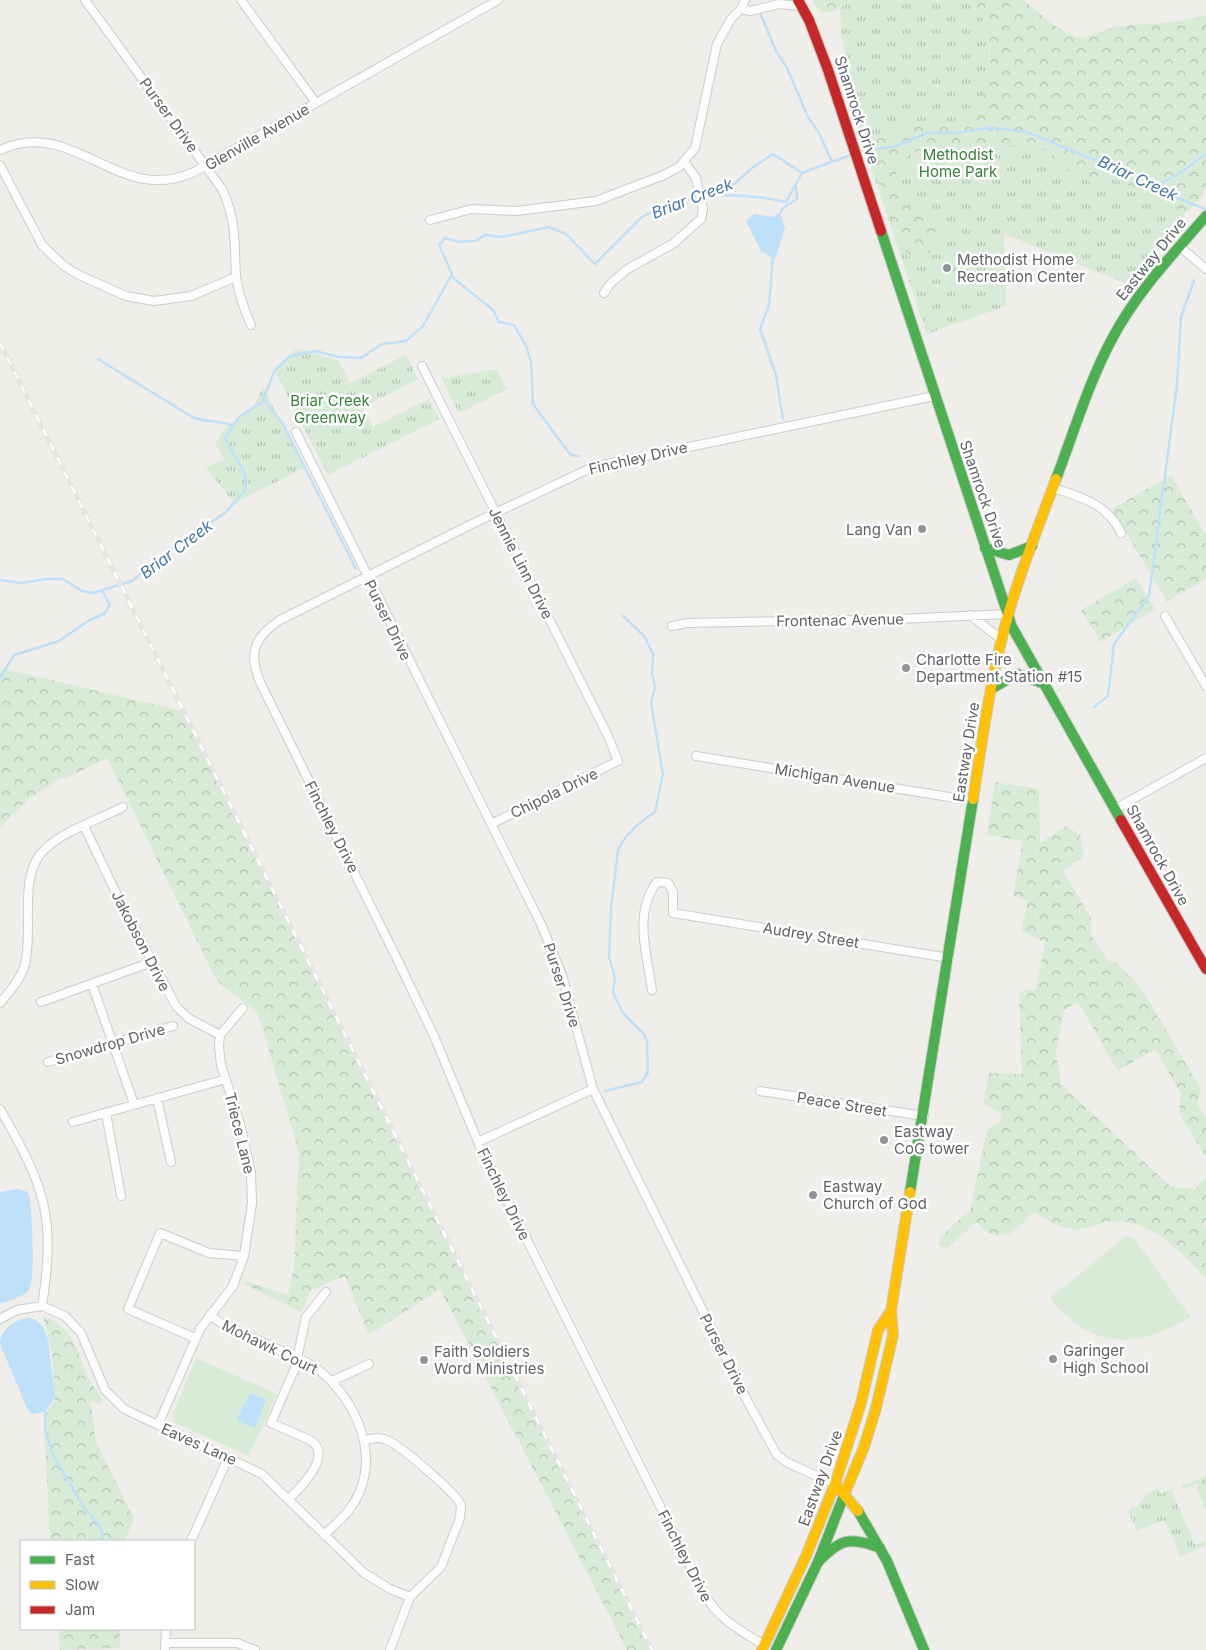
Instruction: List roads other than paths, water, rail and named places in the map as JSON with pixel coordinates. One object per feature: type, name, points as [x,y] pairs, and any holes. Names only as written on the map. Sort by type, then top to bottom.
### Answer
[{"type":"main road","name":"Shamrock Drive","points":[[800,3],[822,54],[1012,628],[1206,969]]},
{"type":"main road","name":"Eastway Drive","points":[[776,1650],[818,1562],[864,1447],[876,1408],[893,1335],[891,1311],[992,689],[1008,614],[1099,366],[1113,336],[1149,281],[1206,216]]},
{"type":"main road","points":[[985,548],[1001,555],[1016,555],[1032,546]]},
{"type":"main road","points":[[992,689],[1017,674],[1045,684]]},
{"type":"main road","name":"Eastway Drive","points":[[763,1647],[806,1556],[835,1484],[861,1403],[878,1330],[891,1311]]},
{"type":"main road","points":[[835,1484],[845,1493],[871,1531],[924,1650]]},
{"type":"main road","points":[[818,1562],[836,1544],[847,1539],[862,1540],[880,1548]]},
{"type":"street","name":"Purser Drive","points":[[85,0],[222,189],[233,216],[236,243],[236,276],[244,310],[251,325]]},
{"type":"street","points":[[241,0],[316,103]]},
{"type":"street","name":"Glenville Avenue","points":[[0,150],[23,142],[53,143],[132,177],[152,181],[179,178],[206,165],[498,0]]},
{"type":"street","points":[[430,220],[472,209],[517,211],[596,201],[664,175],[685,163],[695,148],[718,44],[731,19],[741,9],[745,0]]},
{"type":"street","points":[[741,9],[750,11],[779,4],[800,3]]},
{"type":"street","points":[[604,293],[610,284],[626,270],[674,243],[696,224],[703,215],[695,175],[685,163]]},
{"type":"street","points":[[0,165],[42,245],[64,266],[79,275],[126,296],[154,301],[191,296],[236,276]]},
{"type":"street","points":[[1179,246],[1206,269]]},
{"type":"street","name":"Jennie Linn Drive","points":[[422,366],[618,761]]},
{"type":"street","name":"Finchley Drive","points":[[763,1647],[728,1622],[710,1606],[478,1142],[430,1028],[261,684],[254,663],[258,641],[272,625],[496,512],[593,466],[934,396]]},
{"type":"street","name":"Purser Drive","points":[[296,432],[553,949],[594,1089],[772,1448],[788,1463],[835,1484]]},
{"type":"street","points":[[1054,488],[1098,505],[1116,522],[1121,533]]},
{"type":"street","name":"Frontenac Avenue","points":[[672,626],[687,623],[898,619],[1008,614]]},
{"type":"street","points":[[970,615],[1002,640]]},
{"type":"street","points":[[1165,616],[1206,686]]},
{"type":"street","name":"Michigan Avenue","points":[[696,756],[974,801]]},
{"type":"street","points":[[1115,809],[1206,758]]},
{"type":"street","name":"Chipola Drive","points":[[491,824],[618,761]]},
{"type":"street","points":[[0,1002],[19,978],[24,965],[30,882],[36,860],[54,842],[123,807]]},
{"type":"street","name":"Jakobson Drive","points":[[84,826],[167,993],[182,1013],[196,1024],[220,1035]]},
{"type":"street","name":"Audrey Street","points":[[652,990],[642,920],[648,894],[657,882],[668,883],[673,892],[673,913],[949,958]]},
{"type":"street","points":[[41,1002],[152,962]]},
{"type":"street","points":[[92,984],[134,1104]]},
{"type":"street","points":[[220,1035],[243,1008]]},
{"type":"street","name":"Snowdrop Drive","points":[[48,1062],[173,1026]]},
{"type":"street","name":"Triece Lane","points":[[158,1425],[195,1338],[233,1286],[244,1256],[252,1203],[251,1173],[240,1124],[219,1054],[220,1035]]},
{"type":"street","points":[[73,1122],[226,1079]]},
{"type":"street","points":[[478,1142],[594,1089]]},
{"type":"street","name":"Peace Street","points":[[760,1091],[924,1116]]},
{"type":"street","points":[[157,1098],[171,1162]]},
{"type":"street","points":[[0,1109],[27,1157],[45,1204],[49,1243],[42,1306],[17,1310],[0,1319]]},
{"type":"street","points":[[106,1113],[121,1196]]},
{"type":"street","points":[[195,1338],[128,1309],[160,1233],[209,1253],[244,1256]]},
{"type":"street","points":[[289,1498],[311,1473],[318,1452],[316,1444],[310,1440],[271,1423],[297,1358],[306,1317],[326,1292]]},
{"type":"street","name":"Eaves Lane","points":[[42,1306],[53,1309],[74,1324],[86,1344],[100,1381],[115,1401],[124,1409],[262,1474],[289,1498],[364,1573],[390,1589],[410,1597]]},
{"type":"street","name":"Mohawk Court","points":[[210,1315],[221,1323],[312,1365],[332,1381],[352,1410],[365,1441],[366,1466],[360,1490],[349,1510],[324,1535]]},
{"type":"street","points":[[332,1381],[369,1364]]},
{"type":"street","points":[[365,1441],[376,1438],[390,1441],[452,1492],[461,1505],[460,1518],[441,1566],[410,1597],[390,1650]]},
{"type":"street","points":[[191,1540],[228,1458]]},
{"type":"street","points":[[166,1630],[166,1646],[222,1646],[237,1643],[255,1650]]},
{"type":"water","points":[[780,213],[785,228],[775,259],[761,251],[746,221],[754,214],[772,217]]},
{"type":"water","points":[[18,1189],[28,1192],[30,1198],[33,1246],[31,1284],[26,1293],[0,1304],[0,1192]]},
{"type":"water","points":[[29,1318],[36,1320],[43,1327],[48,1339],[55,1397],[45,1412],[32,1414],[28,1410],[0,1344],[6,1329],[19,1320]]},
{"type":"water","points":[[250,1393],[266,1400],[255,1428],[236,1420]]},
{"type":"waterway","points":[[761,15],[776,51],[787,68],[808,117],[819,133],[832,162]]},
{"type":"waterway","name":"Briar Creek","points":[[858,152],[896,146],[927,133],[954,133],[990,128],[1027,132],[1089,158],[1120,166],[1151,182],[1167,194],[1206,209]]},
{"type":"waterway","name":"Briar Creek","points":[[0,580],[22,583],[46,579],[63,579],[82,591],[93,593],[132,581],[168,551],[225,513],[246,489],[244,472],[225,438],[239,417],[262,402],[275,370],[290,356],[315,351],[339,357],[361,358],[382,344],[406,341],[423,326],[452,274],[439,245],[445,238],[459,242],[475,241],[485,235],[502,237],[549,227],[566,234],[595,264],[642,217],[667,204],[703,197],[734,184],[752,168],[773,154],[802,173]]},
{"type":"waterway","name":"Briar Creek","points":[[802,173],[853,154]]},
{"type":"waterway","points":[[1156,186],[1180,173],[1206,154]]},
{"type":"waterway","points":[[707,196],[746,196],[786,202],[802,173]]},
{"type":"waterway","points":[[779,216],[783,208],[797,199],[796,186]]},
{"type":"waterway","points":[[773,256],[769,305],[760,329],[776,375],[783,419]]},
{"type":"waterway","points":[[451,276],[493,310],[499,322],[514,325],[526,346],[531,362],[533,404],[571,455],[579,456]]},
{"type":"waterway","points":[[1094,707],[1108,696],[1114,644],[1149,596],[1177,385],[1181,317],[1194,280]]},
{"type":"waterway","points":[[98,359],[192,417],[233,426]]},
{"type":"waterway","points":[[263,399],[283,424],[356,569]]},
{"type":"waterway","points":[[0,678],[14,655],[59,641],[88,621],[104,614],[110,605],[102,590]]},
{"type":"waterway","points":[[605,1091],[642,1082],[648,1072],[647,1041],[644,1034],[623,1013],[613,992],[615,978],[609,957],[611,909],[618,851],[624,839],[655,812],[663,774],[651,703],[655,687],[652,673],[653,654],[644,636],[623,616]]},
{"type":"waterway","points":[[45,1409],[45,1429],[53,1455],[85,1509],[99,1525],[102,1540]]},
{"type":"railway","points":[[0,343],[652,1650]]},
{"type":"place","name":"Methodist Home Recreation Center","points":[[947,268]]},
{"type":"place","name":"Lang Van","points":[[922,529]]},
{"type":"place","name":"Charlotte Fire Department Station #15","points":[[906,668]]},
{"type":"place","name":"Eastway CoG tower","points":[[884,1140]]},
{"type":"place","name":"Eastway Church of God","points":[[813,1195]]},
{"type":"place","name":"Garinger High School","points":[[1053,1359]]},
{"type":"place","name":"Faith Soldiers Word Ministries","points":[[424,1360]]},
{"type":"park label","name":"Methodist Home Park","points":[[958,162]]},
{"type":"park label","name":"Briar Creek Greenway","points":[[330,408]]}]
